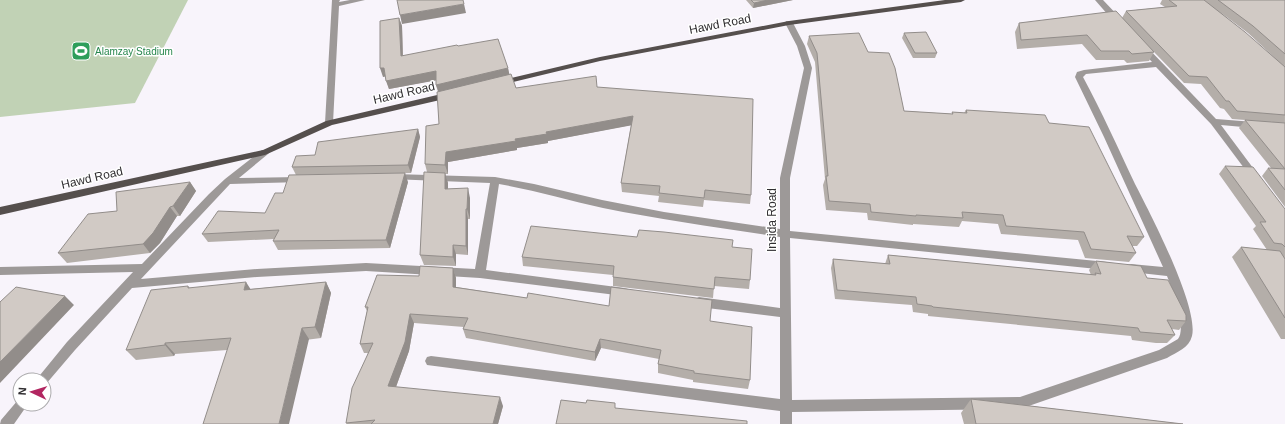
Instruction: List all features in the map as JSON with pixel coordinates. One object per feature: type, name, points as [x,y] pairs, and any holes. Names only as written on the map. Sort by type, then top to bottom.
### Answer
[{"type":"main road","name":"Hawd Road","points":[[492,85],[600,59],[788,22],[961,0]]},
{"type":"main road","name":"Hawd Road","points":[[0,211],[264,152],[330,123],[461,92]]},
{"type":"street","points":[[330,123],[336,3],[361,0]]},
{"type":"street","points":[[1099,0],[1126,29]]},
{"type":"street","name":"Insida Road","points":[[786,424],[785,178],[808,68],[801,46],[788,22]]},
{"type":"street","points":[[1136,41],[1214,122],[1262,185]]},
{"type":"street","points":[[431,361],[786,406],[1020,403],[1163,354],[1180,345],[1186,336],[1187,320],[1171,272],[1098,113],[1079,77],[1080,74],[1084,72],[1158,64]]},
{"type":"street","points":[[1214,122],[1262,125]]},
{"type":"street","points":[[49,372],[128,284],[146,268],[212,196],[264,152]]},
{"type":"street","points":[[384,178],[414,177],[494,180],[534,187],[602,204],[664,216],[785,234],[1171,272]]},
{"type":"street","points":[[228,181],[314,180]]},
{"type":"street","points":[[480,274],[494,180]]},
{"type":"street","points":[[128,284],[257,273],[366,267],[480,274],[636,294]]},
{"type":"street","points":[[0,271],[146,268]]},
{"type":"street","points":[[691,301],[785,313]]},
{"type":"street","points":[[6,424],[16,412]]},
{"type":"green space","name":"Alamzay Stadium","points":[[0,0],[188,0],[135,103],[0,117]]},
{"type":"building","points":[[397,0],[463,0],[464,4],[400,15]]},
{"type":"building","points":[[751,0],[768,0],[754,3]]},
{"type":"building","points":[[1169,0],[1204,0],[1245,32],[1285,67],[1285,115],[1237,111],[1229,101],[1226,101],[1207,77],[1189,76],[1126,11],[1177,6]]},
{"type":"building","points":[[1218,0],[1285,0],[1285,54],[1253,26]]},
{"type":"building","points":[[1116,11],[1154,52],[1132,54],[1129,51],[1101,51],[1087,35],[1021,40],[1019,23]]},
{"type":"building","points":[[399,18],[401,56],[498,39],[508,68],[436,85],[436,71],[386,81],[384,68],[380,68],[380,21]]},
{"type":"building","points":[[926,32],[937,53],[915,53],[904,33]]},
{"type":"building","points":[[859,33],[868,52],[889,53],[895,68],[904,111],[953,114],[952,112],[967,113],[966,110],[1045,115],[1049,123],[1089,127],[1144,237],[1127,236],[1136,253],[1091,249],[1084,232],[1006,226],[1003,215],[962,212],[963,218],[916,216],[871,212],[870,204],[829,201],[817,53],[809,36]]},
{"type":"building","points":[[511,74],[516,88],[596,76],[597,87],[753,99],[751,195],[705,190],[704,198],[659,193],[660,186],[621,183],[633,116],[546,132],[547,134],[515,139],[516,141],[446,152],[445,165],[425,164],[426,126],[439,124],[437,92]]},
{"type":"building","points":[[1245,120],[1285,123],[1285,169]]},
{"type":"building","points":[[418,129],[408,165],[292,167],[296,156],[315,155],[318,142]]},
{"type":"building","points":[[1225,166],[1253,167],[1285,209],[1285,247],[1282,244],[1274,243],[1260,222],[1266,222]]},
{"type":"building","points":[[1268,168],[1285,169],[1285,190]]},
{"type":"building","points":[[424,172],[445,173],[445,189],[468,188],[466,209],[466,246],[453,245],[453,257],[420,255]]},
{"type":"building","points":[[405,173],[386,240],[273,241],[279,230],[202,234],[218,211],[265,213],[275,193],[283,193],[289,175]]},
{"type":"building","points":[[190,182],[173,206],[170,207],[153,233],[143,244],[58,253],[88,214],[117,211],[116,192]]},
{"type":"building","points":[[531,226],[637,237],[639,230],[733,240],[732,247],[752,249],[750,280],[715,277],[714,289],[613,277],[614,266],[522,257]]},
{"type":"building","points":[[1241,247],[1280,251],[1285,259],[1285,318]]},
{"type":"building","points":[[888,255],[1096,275],[1095,273],[1101,274],[1096,261],[1141,266],[1147,278],[1168,280],[1186,315],[1186,321],[1167,320],[1175,335],[1140,332],[1138,328],[933,307],[917,304],[916,297],[837,290],[833,259],[890,264]]},
{"type":"building","points":[[420,266],[453,268],[453,287],[527,298],[528,293],[609,306],[611,287],[712,300],[710,321],[752,327],[750,380],[694,373],[694,371],[658,364],[661,350],[600,339],[595,352],[463,329],[468,318],[410,314],[405,342],[388,386],[500,397],[493,424],[371,424],[375,420],[346,423],[352,388],[373,343],[360,344],[368,307],[365,307],[377,275],[419,276]]},
{"type":"building","points":[[246,282],[244,290],[326,282],[315,327],[302,328],[279,424],[203,424],[231,338],[165,343],[165,345],[126,350],[151,290]]},
{"type":"building","points":[[16,287],[65,296],[0,362],[0,302]]},
{"type":"building","points":[[971,399],[1183,424],[976,424]]},
{"type":"building","points":[[561,400],[586,403],[587,400],[615,403],[615,408],[747,421],[747,424],[556,424]]},
{"type":"place","name":"Alamzay Stadium","points":[[81,51]]}]
